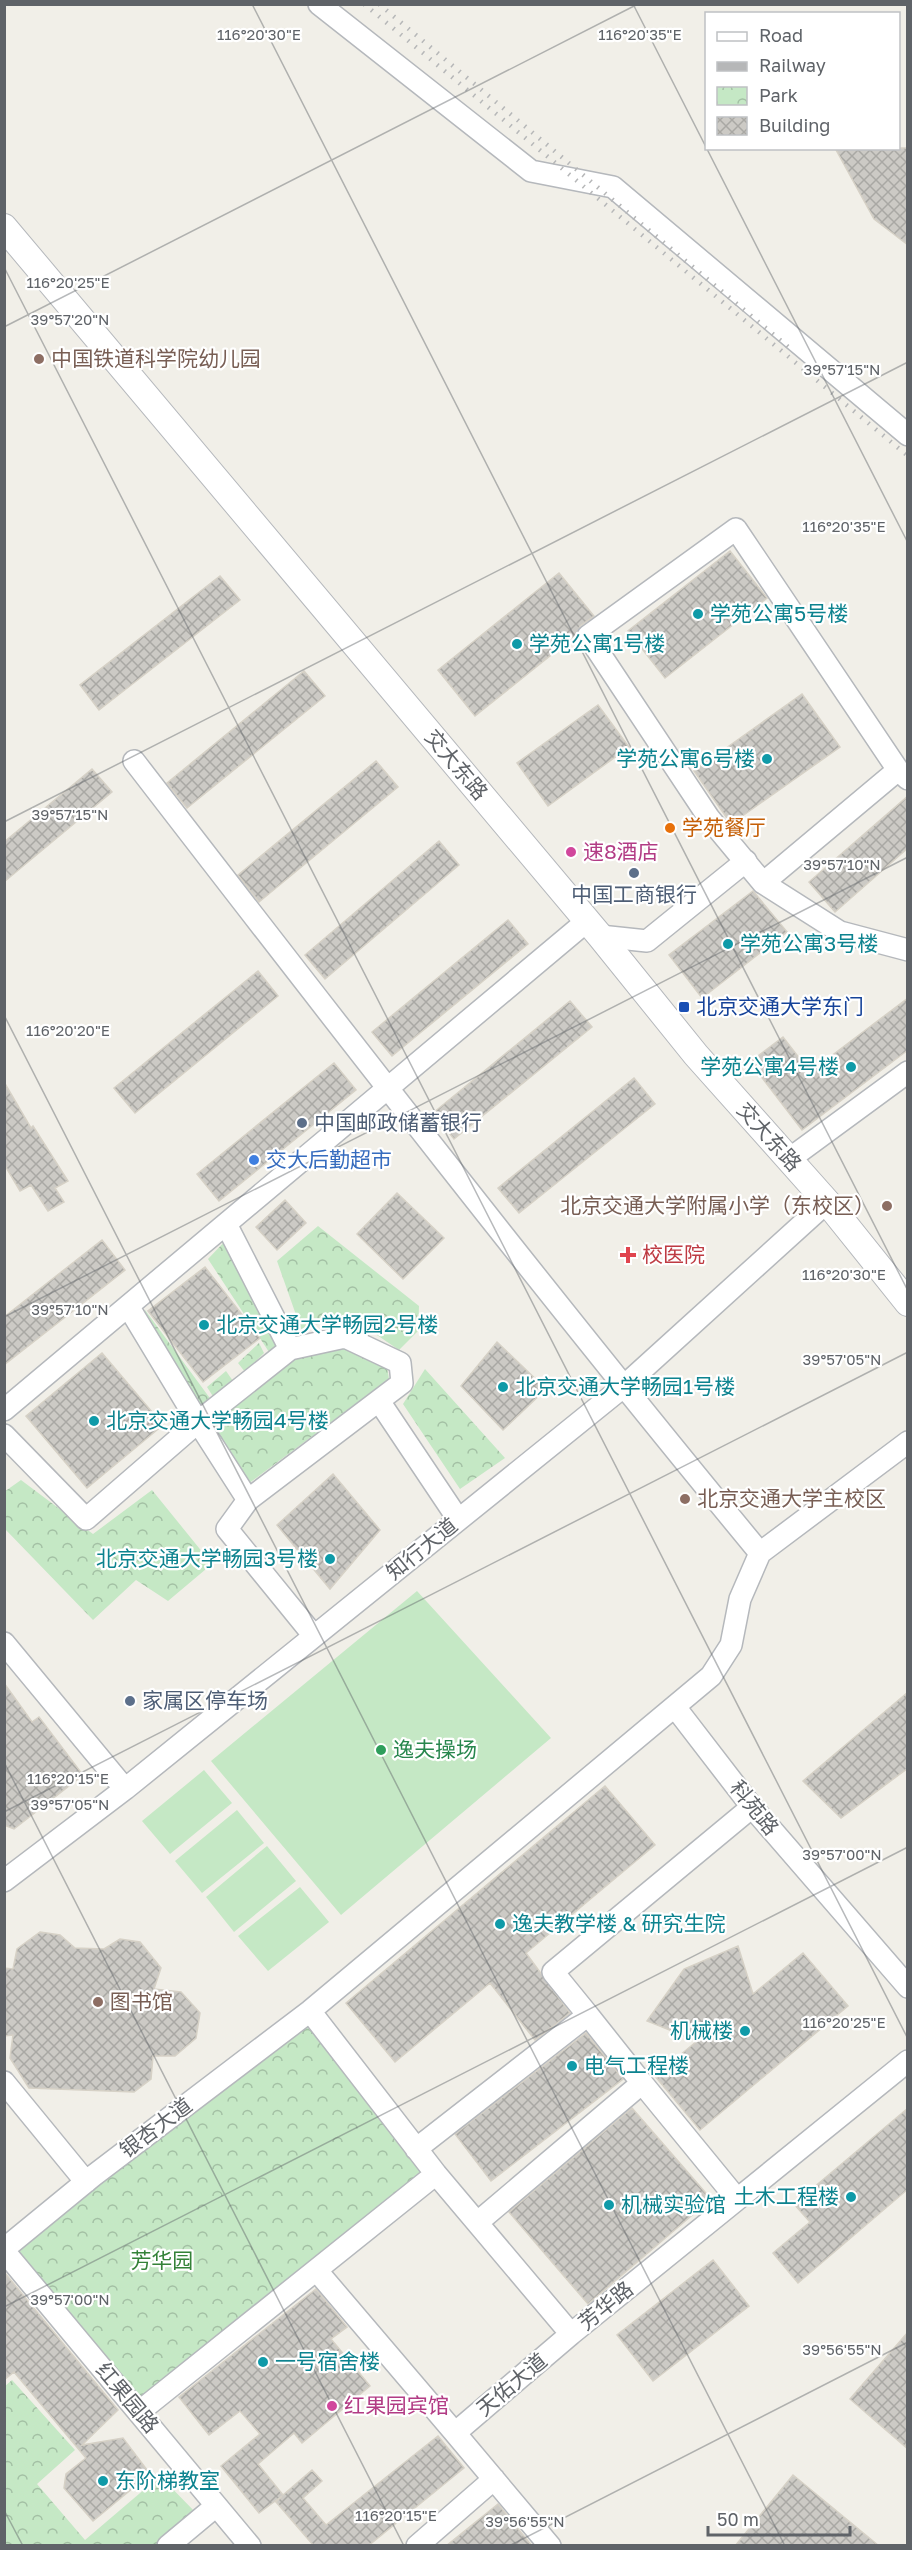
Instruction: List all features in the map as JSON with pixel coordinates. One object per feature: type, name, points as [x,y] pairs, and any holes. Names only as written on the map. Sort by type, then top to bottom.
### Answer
[{"type":"street","points":[[319,4],[531,171],[613,187],[908,435]]},
{"type":"street","name":"交大东路","points":[[4,227],[594,928],[696,1055],[827,1202],[908,1303]]},
{"type":"street","points":[[763,882],[903,775],[736,529],[588,636],[709,818],[763,882],[840,932],[908,950]]},
{"type":"street","points":[[134,761],[386,1089],[622,1387],[760,1553],[908,1442]]},
{"type":"street","points":[[4,1410],[386,1089],[594,928],[647,941],[746,861]]},
{"type":"street","points":[[788,1160],[908,1072]]},
{"type":"street","name":"知行大道","points":[[4,1881],[125,1789],[622,1387],[827,1202]]},
{"type":"street","points":[[226,1224],[290,1349]]},
{"type":"street","points":[[129,1306],[198,1422],[248,1500]]},
{"type":"street","points":[[4,1435],[86,1519],[198,1422],[290,1349],[345,1337],[400,1363],[402,1383],[248,1500],[227,1529],[314,1636]]},
{"type":"street","points":[[379,1401],[458,1520]]},
{"type":"street","name":"银杏大道","points":[[4,2250],[86,2182],[310,2011],[711,1676],[731,1645],[740,1599],[760,1553]]},
{"type":"street","points":[[4,1643],[125,1789]]},
{"type":"street","name":"科苑路","points":[[675,1707],[752,1807],[908,1987]]},
{"type":"street","points":[[737,2199],[553,1971],[752,1807]]},
{"type":"street","name":"芳华路","points":[[310,2011],[436,2175],[571,2334],[908,2061]]},
{"type":"street","points":[[416,2149],[540,2055],[588,2015]]},
{"type":"street","points":[[4,2082],[86,2182]]},
{"type":"street","points":[[478,2222],[642,2083]]},
{"type":"street","points":[[139,2412],[436,2175]]},
{"type":"street","name":"红果园路","points":[[4,2250],[250,2546]]},
{"type":"street","points":[[317,2271],[550,2546]]},
{"type":"street","name":"天佑大道","points":[[455,2433],[571,2334]]},
{"type":"street","points":[[417,2546],[494,2479]]},
{"type":"street","points":[[168,2546],[216,2506]]},
{"type":"green space","points":[[318,1226],[419,1306],[418,1331],[399,1350],[349,1316],[301,1329],[277,1261]]},
{"type":"green space","points":[[226,1240],[280,1341],[269,1352],[208,1259]]},
{"type":"green space","points":[[145,1310],[212,1401],[200,1410],[140,1316]]},
{"type":"green space","points":[[259,1343],[264,1353],[245,1372],[238,1363]]},
{"type":"green space","points":[[339,1346],[387,1367],[389,1379],[248,1484],[207,1425],[292,1357]]},
{"type":"green space","points":[[425,1369],[505,1458],[460,1489],[403,1404]]},
{"type":"green space","points":[[226,1371],[233,1381],[214,1398],[207,1387]]},
{"type":"green space","points":[[21,1480],[93,1534],[152,1490],[212,1564],[168,1601],[136,1580],[93,1620],[5,1529],[4,1492]]},
{"type":"green space","name":"逸夫操场","points":[[417,1591],[551,1738],[341,1915],[211,1761]]},
{"type":"green space","points":[[204,1770],[232,1803],[170,1854],[142,1821]]},
{"type":"green space","points":[[237,1810],[264,1843],[202,1893],[175,1861]]},
{"type":"green space","points":[[267,1846],[296,1881],[234,1932],[206,1897]]},
{"type":"green space","points":[[300,1887],[329,1922],[268,1971],[238,1936]]},
{"type":"green space","name":"芳华园","points":[[315,2017],[429,2180],[144,2408],[8,2247]]},
{"type":"green space","points":[[12,2380],[75,2450],[37,2484],[85,2540],[160,2476],[198,2515],[160,2545],[5,2546],[4,2387]]},
{"type":"building","points":[[908,148],[908,245],[874,219],[836,150]]},
{"type":"building","name":"学苑公寓5号楼","points":[[730,551],[767,598],[665,678],[628,631]]},
{"type":"building","name":"学苑公寓1号楼","points":[[559,573],[594,616],[580,626],[576,635],[475,716],[438,670]]},
{"type":"building","points":[[220,576],[240,600],[99,710],[80,685]]},
{"type":"building","points":[[304,671],[325,696],[187,808],[167,783]]},
{"type":"building","name":"学苑公寓6号楼","points":[[802,694],[840,747],[731,824],[694,771]]},
{"type":"building","points":[[598,705],[629,747],[548,806],[517,763]]},
{"type":"building","points":[[376,761],[398,787],[259,902],[238,875]]},
{"type":"building","points":[[92,769],[112,792],[4,882],[4,842]]},
{"type":"building","points":[[908,796],[908,848],[835,912],[809,882]]},
{"type":"building","points":[[439,841],[459,865],[325,979],[305,955]]},
{"type":"building","name":"学苑公寓3号楼","points":[[753,891],[787,932],[702,998],[669,955]]},
{"type":"building","points":[[508,920],[528,944],[392,1056],[372,1032]]},
{"type":"building","points":[[258,971],[278,996],[135,1113],[114,1088]]},
{"type":"building","name":"学苑公寓4号楼","points":[[908,998],[908,1050],[802,1130],[750,1062],[783,1037],[810,1072]]},
{"type":"building","points":[[570,1001],[592,1027],[454,1139],[433,1113]]},
{"type":"building","points":[[334,1063],[356,1090],[219,1201],[197,1174]]},
{"type":"building","points":[[634,1078],[655,1104],[519,1213],[498,1188]]},
{"type":"building","points":[[4,1082],[31,1128],[33,1126],[68,1181],[55,1188],[64,1202],[48,1211],[31,1185],[20,1191],[4,1164]]},
{"type":"building","points":[[397,1193],[444,1238],[403,1279],[357,1234]]},
{"type":"building","points":[[285,1200],[306,1223],[277,1250],[256,1227]]},
{"type":"building","points":[[102,1240],[125,1270],[4,1365],[4,1317]]},
{"type":"building","name":"北京交通大学畅园2号楼","points":[[205,1267],[260,1338],[203,1382],[148,1311]]},
{"type":"building","name":"北京交通大学畅园1号楼","points":[[497,1342],[546,1389],[503,1430],[461,1386]]},
{"type":"building","name":"北京交通大学畅园4号楼","points":[[102,1353],[163,1425],[87,1488],[26,1416]]},
{"type":"building","name":"北京交通大学畅园3号楼","points":[[333,1474],[380,1530],[330,1589],[277,1525]]},
{"type":"building","points":[[4,1683],[32,1722],[39,1717],[83,1775],[14,1829],[4,1825]]},
{"type":"building","points":[[908,1692],[908,1768],[841,1818],[803,1781]]},
{"type":"building","name":"逸夫教学楼 & 研究生院","points":[[605,1786],[655,1845],[526,1953],[570,2013],[535,2040],[490,1983],[395,2062],[346,2003]]},
{"type":"building","name":"图书馆","points":[[40,1932],[60,1935],[75,1948],[104,1949],[120,1939],[140,1942],[161,1968],[154,1989],[181,1992],[200,2013],[196,2038],[175,2056],[153,2056],[151,2079],[134,2092],[29,2088],[10,2058],[13,2035],[4,2036],[4,1968],[13,1969],[17,1949]]},
{"type":"building","name":"机械楼","points":[[738,1946],[753,1994],[803,1953],[848,2006],[700,2130],[655,2076],[697,2041],[647,2021],[684,1969]]},
{"type":"building","name":"电气工程楼","points":[[586,2033],[623,2079],[491,2181],[455,2134]]},
{"type":"building","name":"机械实验馆","points":[[632,2108],[711,2199],[588,2304],[509,2212]]},
{"type":"building","name":"土木工程楼","points":[[908,2108],[908,2189],[798,2283],[773,2253],[810,2222],[794,2204]]},
{"type":"building","points":[[713,2260],[749,2306],[653,2381],[617,2335]]},
{"type":"building","points":[[4,2272],[118,2410],[82,2445],[123,2438],[150,2474],[93,2521],[64,2488],[66,2474],[86,2458],[14,2372],[4,2380]]},
{"type":"building","points":[[316,2289],[347,2327],[331,2339],[370,2386],[302,2443],[294,2433],[258,2464],[283,2495],[312,2470],[322,2481],[303,2498],[326,2525],[438,2436],[464,2468],[368,2546],[314,2546],[276,2502],[282,2496],[259,2513],[221,2466],[260,2434],[240,2411],[209,2435],[179,2397]]},
{"type":"building","points":[[908,2332],[908,2449],[850,2399]]},
{"type":"building","points":[[793,2475],[879,2546],[735,2546]]},
{"type":"building","points":[[498,2504],[532,2546],[446,2546]]},
{"type":"railway","points":[[364,4],[908,456]]},
{"type":"railway","points":[[379,4],[792,350]]},
{"type":"place","name":"中国铁道科学院幼儿园","points":[[39,359]]},
{"type":"place","name":"学苑公寓5号楼","points":[[698,614]]},
{"type":"place","name":"学苑公寓1号楼","points":[[517,644]]},
{"type":"place","name":"学苑公寓6号楼","points":[[767,759]]},
{"type":"place","name":"学苑餐厅","points":[[670,828]]},
{"type":"place","name":"速8酒店","points":[[571,852]]},
{"type":"place","name":"中国工商银行","points":[[634,873]]},
{"type":"place","name":"学苑公寓3号楼","points":[[728,944]]},
{"type":"place","name":"北京交通大学东门","points":[[684,1007]]},
{"type":"place","name":"学苑公寓4号楼","points":[[851,1067]]},
{"type":"place","name":"中国邮政储蓄银行","points":[[302,1123]]},
{"type":"place","name":"交大后勤超市","points":[[254,1160]]},
{"type":"place","name":"北京交通大学附属小学（东校区）","points":[[887,1206]]},
{"type":"place","name":"校医院","points":[[628,1255]]},
{"type":"place","name":"北京交通大学畅园2号楼","points":[[204,1325]]},
{"type":"place","name":"北京交通大学畅园1号楼","points":[[503,1387]]},
{"type":"place","name":"北京交通大学畅园4号楼","points":[[94,1421]]},
{"type":"place","name":"北京交通大学主校区","points":[[685,1499]]},
{"type":"place","name":"北京交通大学畅园3号楼","points":[[330,1559]]},
{"type":"place","name":"家属区停车场","points":[[130,1701]]},
{"type":"place","name":"逸夫操场","points":[[381,1750]]},
{"type":"place","name":"逸夫教学楼 & 研究生院","points":[[500,1924]]},
{"type":"place","name":"图书馆","points":[[98,2002]]},
{"type":"place","name":"机械楼","points":[[745,2031]]},
{"type":"place","name":"电气工程楼","points":[[572,2066]]},
{"type":"place","name":"土木工程楼","points":[[851,2197]]},
{"type":"place","name":"机械实验馆","points":[[609,2205]]},
{"type":"place","name":"一号宿舍楼","points":[[263,2362]]},
{"type":"place","name":"红果园宾馆","points":[[332,2406]]},
{"type":"place","name":"东阶梯教室","points":[[103,2481]]}]
